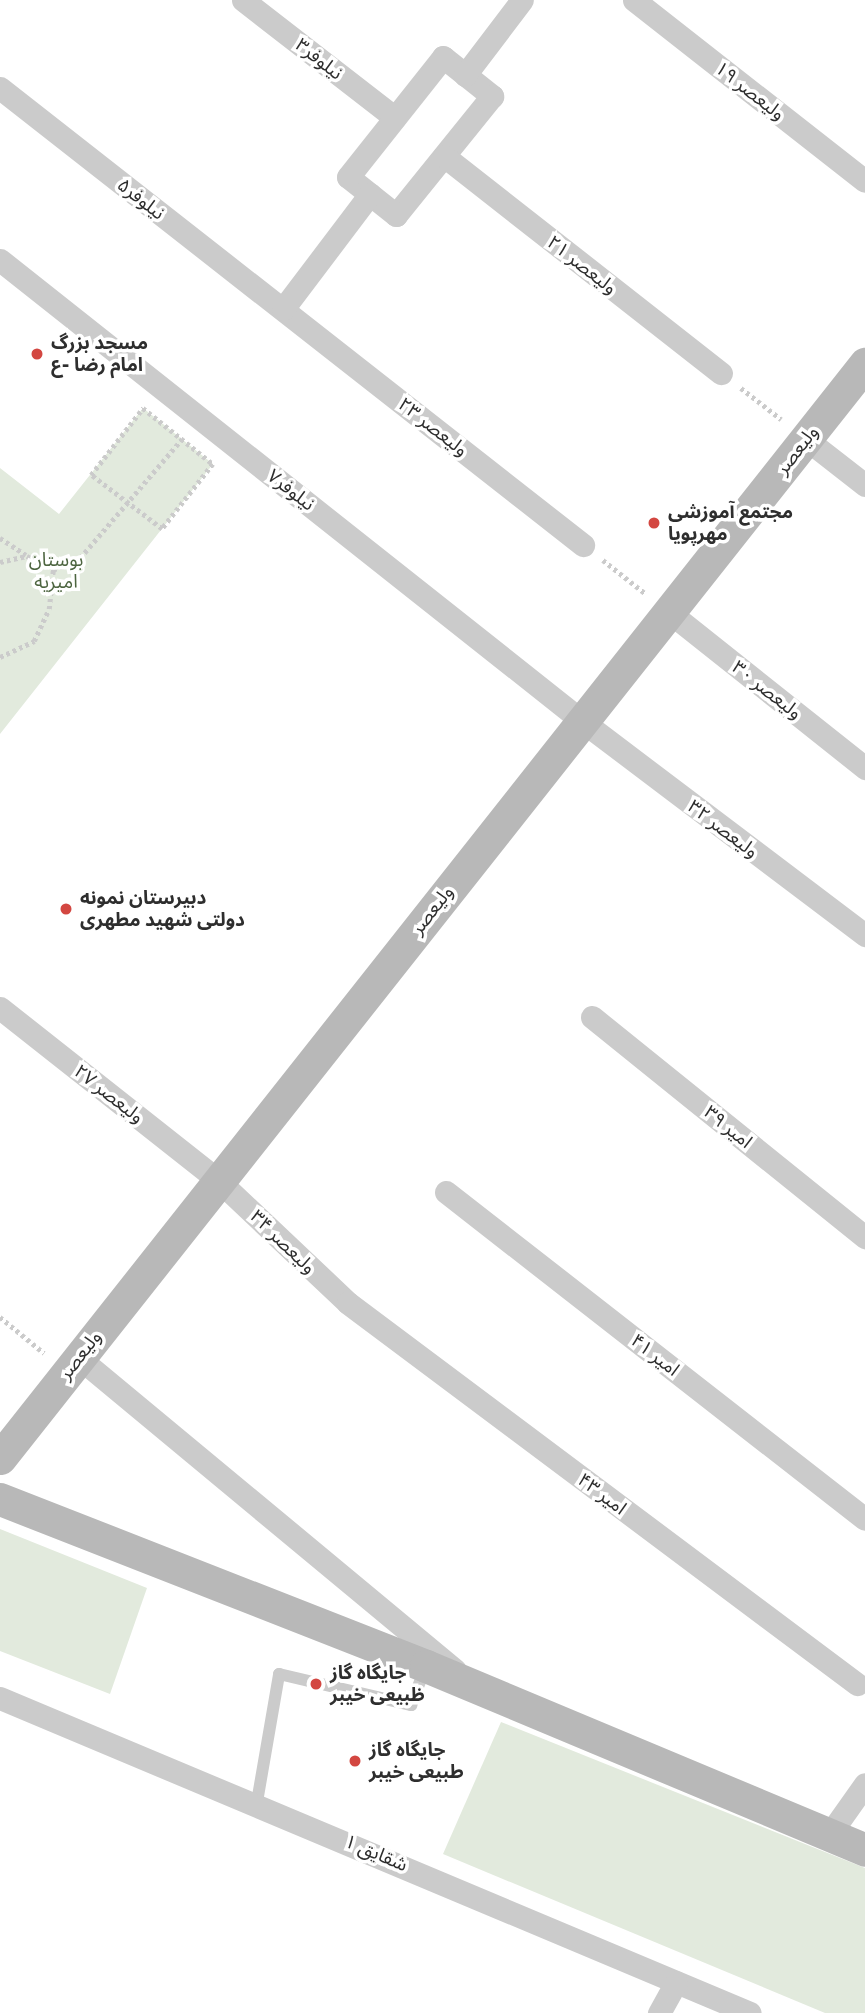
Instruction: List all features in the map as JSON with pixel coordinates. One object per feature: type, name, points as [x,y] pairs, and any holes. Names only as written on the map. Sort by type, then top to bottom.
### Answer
[{"type":"street","name":"نیلوفر۳","points":[[243,0],[395,118]]},
{"type":"street","points":[[465,75],[522,0]]},
{"type":"street","name":"ولیعصر ۱۹","points":[[634,0],[865,181]]},
{"type":"street","points":[[443,57],[465,75],[492,96],[396,215],[348,177],[443,57]]},
{"type":"street","name":"نیلوفر۵","points":[[0,88],[283,309]]},
{"type":"street","name":"ولیعصر ۲۱","points":[[444,156],[721,373]]},
{"type":"street","points":[[283,309],[370,194]]},
{"type":"street","name":"نیلوفر۷","points":[[0,260],[582,721]]},
{"type":"street","name":"ولیعصر ۲۳","points":[[283,309],[583,545]]},
{"type":"street","name":"ولیعصر","points":[[0,1458],[865,364]]},
{"type":"street","points":[[806,439],[865,485]]},
{"type":"street","name":"ولیعصر ۳۰","points":[[669,612],[865,768]]},
{"type":"street","name":"ولیعصر ۳۲","points":[[582,721],[865,935]]},
{"type":"street","name":"ولیعصر ۲۷","points":[[0,1008],[218,1180]]},
{"type":"street","name":"امیر ۳۹","points":[[592,1017],[865,1237]]},
{"type":"street","name":"ولیعصر ۳۴","points":[[218,1180],[348,1303]]},
{"type":"street","name":"امیر ۴۱","points":[[446,1192],[865,1519]]},
{"type":"street","name":"امیر ۴۳","points":[[348,1303],[857,1684]]},
{"type":"street","points":[[72,1364],[475,1686]]},
{"type":"street","points":[[0,1499],[426,1666],[865,1850]]},
{"type":"street","name":"شقایق ۱","points":[[0,1698],[257,1802],[750,2013]]},
{"type":"street","points":[[829,1835],[865,1784]]},
{"type":"street","points":[[659,2013],[676,1982]]},
{"type":"lane","points":[[257,1802],[279,1674],[411,1705],[426,1666]]},
{"type":"path","points":[[721,373],[806,439]]},
{"type":"path","points":[[143,408],[213,464],[162,529],[128,502],[91,475],[143,408]]},
{"type":"path","points":[[53,570],[80,558],[182,439]]},
{"type":"path","points":[[0,538],[53,570]]},
{"type":"path","points":[[583,545],[669,612]]},
{"type":"path","points":[[0,562],[27,556]]},
{"type":"path","points":[[0,657],[34,641],[49,609],[53,570]]},
{"type":"path","points":[[0,1317],[72,1364]]},
{"type":"green space","name":"بوستان امیریه","points":[[143,408],[213,464],[0,734],[0,468],[59,514]]},
{"type":"green space","points":[[0,1529],[147,1588],[110,1694],[0,1651]]},
{"type":"green space","points":[[501,1722],[865,1868],[865,2013],[825,2013],[443,1854]]},
{"type":"place","name":"مسجد بزرگ امام رضا -ع","points":[[37,354]]},
{"type":"place","name":"مجتمع آموزشی مهرپویا","points":[[654,523]]},
{"type":"place","name":"دبیرستان نمونه دولتی شهید مطهری","points":[[66,909]]},
{"type":"place","name":"جایگاه گاز ظبیعی خیبر","points":[[316,1684]]},
{"type":"place","name":"جایگاه گاز طبیعی خیبر","points":[[355,1761]]}]
